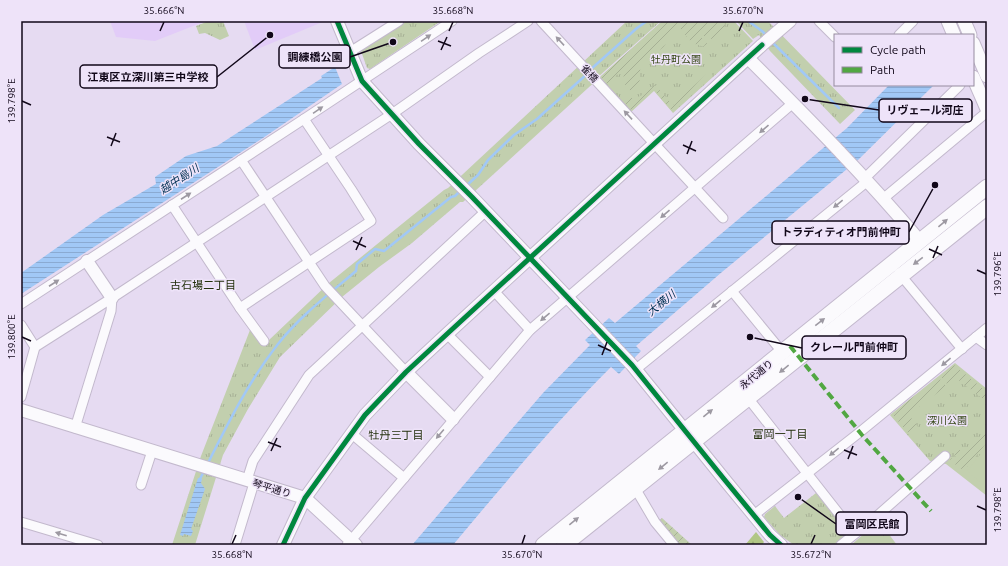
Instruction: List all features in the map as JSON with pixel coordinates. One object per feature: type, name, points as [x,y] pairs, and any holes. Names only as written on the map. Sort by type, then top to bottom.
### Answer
[{"type":"main road","points":[[964,21],[970,34]]},
{"type":"main road","points":[[948,22],[954,34]]},
{"type":"main road","points":[[974,46],[986,68]]},
{"type":"main road","points":[[974,79],[987,109]]},
{"type":"main road","name":"永代通り","points":[[543,545],[689,436],[748,398],[896,270],[920,241],[987,187]]},
{"type":"main road","name":"永代通り","points":[[564,545],[635,488],[689,436],[782,353],[987,206]]},
{"type":"street","points":[[337,21],[362,81],[419,144],[486,211],[633,368],[754,515],[781,545]]},
{"type":"street","points":[[350,52],[399,21]]},
{"type":"street","points":[[21,304],[452,21]]},
{"type":"street","points":[[21,397],[35,347],[392,114],[479,53],[528,21]]},
{"type":"street","name":"雀橋","points":[[541,21],[723,218]]},
{"type":"street","points":[[283,545],[304,498],[365,415],[406,372],[790,21]]},
{"type":"street","points":[[819,21],[834,37]]},
{"type":"street","points":[[900,34],[913,21]]},
{"type":"street","points":[[748,58],[829,139],[884,198],[920,241]]},
{"type":"street","points":[[633,368],[732,291],[864,184],[865,178],[959,86]]},
{"type":"street","points":[[351,543],[453,419],[530,330],[793,103]]},
{"type":"street","points":[[884,198],[987,112]]},
{"type":"street","points":[[240,308],[371,221],[304,119]]},
{"type":"street","points":[[241,160],[325,286],[406,372],[453,419]]},
{"type":"street","points":[[172,205],[240,308],[264,340]]},
{"type":"street","points":[[235,545],[251,481],[254,461],[309,375],[486,211]]},
{"type":"street","points":[[75,428],[111,312],[112,298],[87,261]]},
{"type":"street","points":[[896,270],[962,349]]},
{"type":"street","points":[[494,291],[530,330]]},
{"type":"street","points":[[732,291],[782,353]]},
{"type":"street","points":[[21,325],[35,347]]},
{"type":"street","points":[[754,515],[987,328]]},
{"type":"street","points":[[447,334],[490,377]]},
{"type":"street","points":[[976,337],[987,346]]},
{"type":"street","points":[[748,398],[854,533]]},
{"type":"street","name":"琴平通り","points":[[21,410],[304,498],[351,543]]},
{"type":"street","points":[[352,434],[404,478]]},
{"type":"street","points":[[141,484],[152,451]]},
{"type":"street","points":[[841,545],[877,516],[945,456]]},
{"type":"street","points":[[635,488],[670,544]]},
{"type":"street","points":[[21,522],[98,545]]},
{"type":"shaded area","points":[[110,21],[206,21],[155,41],[116,37]]},
{"type":"shaded area","points":[[244,21],[325,21],[255,50]]},
{"type":"green space","points":[[209,21],[223,21],[229,36],[220,40],[205,33],[199,34],[196,26]]},
{"type":"green space","points":[[407,21],[441,21],[370,69],[367,68],[361,51]]},
{"type":"green space","points":[[627,21],[661,21],[463,202],[460,202],[412,243],[342,297],[280,357],[248,409],[223,455],[195,545],[172,545],[201,456],[250,330],[262,345],[269,340],[329,283],[448,188]]},
{"type":"green space","name":"牡丹町公園","points":[[662,21],[734,21],[753,41],[673,113],[654,91],[631,112],[600,77]]},
{"type":"green space","points":[[663,21],[725,22],[724,30],[719,38],[707,38],[697,33],[706,41],[707,44],[704,46],[700,46],[692,42],[679,27],[674,27],[663,47],[642,61],[640,80],[637,87],[633,91],[626,89],[623,73],[616,75],[615,81],[611,88],[600,77]]},
{"type":"green space","points":[[736,21],[768,21],[855,110],[840,124],[770,51],[759,35],[753,39]]},
{"type":"green space","points":[[709,72],[713,76],[673,112],[654,90],[631,110],[621,100],[625,96],[633,98],[641,96],[655,85],[673,105]]},
{"type":"green space","name":"深川公園","points":[[955,363],[987,389],[987,496],[946,464],[930,461],[890,415]]},
{"type":"green space","points":[[954,365],[987,392],[987,402],[956,378],[948,385],[940,376]]},
{"type":"green space","points":[[938,377],[946,386],[909,415],[918,427],[910,435],[892,414]]},
{"type":"green space","points":[[987,429],[987,442],[965,470],[959,468],[950,459],[956,457],[954,455],[958,450],[967,450]]},
{"type":"green space","points":[[987,446],[987,488],[967,471]]},
{"type":"green space","points":[[816,493],[848,532],[834,545],[794,545],[780,535],[764,517],[765,514],[775,506],[784,518]]},
{"type":"green space","points":[[662,518],[692,545],[679,545],[670,537],[659,521]]},
{"type":"green space","points":[[879,521],[897,545],[851,545]]},
{"type":"green space","points":[[878,529],[891,545],[858,545]]},
{"type":"green space","points":[[756,532],[764,542],[762,545],[745,545]]},
{"type":"water","name":"越中島川","points":[[335,67],[342,84],[263,138],[21,294],[21,273],[103,215],[156,184],[155,177],[186,156],[217,146],[322,78],[321,76]]},
{"type":"water","name":"大横川","points":[[888,86],[933,86],[858,160],[722,272],[636,346],[641,351],[619,374],[611,367],[550,432],[453,545],[412,545],[543,393],[590,345],[585,340],[609,318],[615,323],[847,128]]},
{"type":"water","points":[[198,478],[202,479],[201,483],[205,489],[191,529],[193,531],[191,536],[184,534],[183,536],[180,535]]},
{"type":"pier","points":[[957,21],[980,21],[986,36],[974,47],[974,34],[943,34]]},
{"type":"waterway","points":[[590,70],[637,28],[647,21]]},
{"type":"waterway","points":[[748,21],[768,37]]},
{"type":"waterway","points":[[772,42],[839,108]]},
{"type":"waterway","points":[[466,186],[478,175],[488,160],[514,135],[537,119],[587,74]]},
{"type":"waterway","points":[[207,465],[248,387],[267,358],[296,324],[356,271],[357,264],[375,249],[384,251],[461,190]]},
{"type":"waterway","points":[[200,479],[204,471]]},
{"type":"marked path","points":[[790,346],[862,435],[931,511]]},
{"type":"cycle path","points":[[337,21],[362,81],[419,144],[472,197],[632,365],[770,535],[781,545]]},
{"type":"cycle path","points":[[283,545],[305,498],[365,415],[406,372],[762,45]]},
{"type":"place","name":"江東区立深川第三中学校","points":[[270,35]]},
{"type":"place","name":"調練橋公園","points":[[393,42]]},
{"type":"place","name":"リヴェール河庄","points":[[805,99]]},
{"type":"place","name":"トラディティオ門前仲町","points":[[935,185]]},
{"type":"place","name":"クレール門前仲町","points":[[750,337]]},
{"type":"place","name":"富岡区民館","points":[[798,497]]},
{"type":"district","name":"古石場二丁目","points":[[203,285]]},
{"type":"district","name":"富岡一丁目","points":[[780,434]]},
{"type":"district","name":"牡丹三丁目","points":[[396,435]]}]
